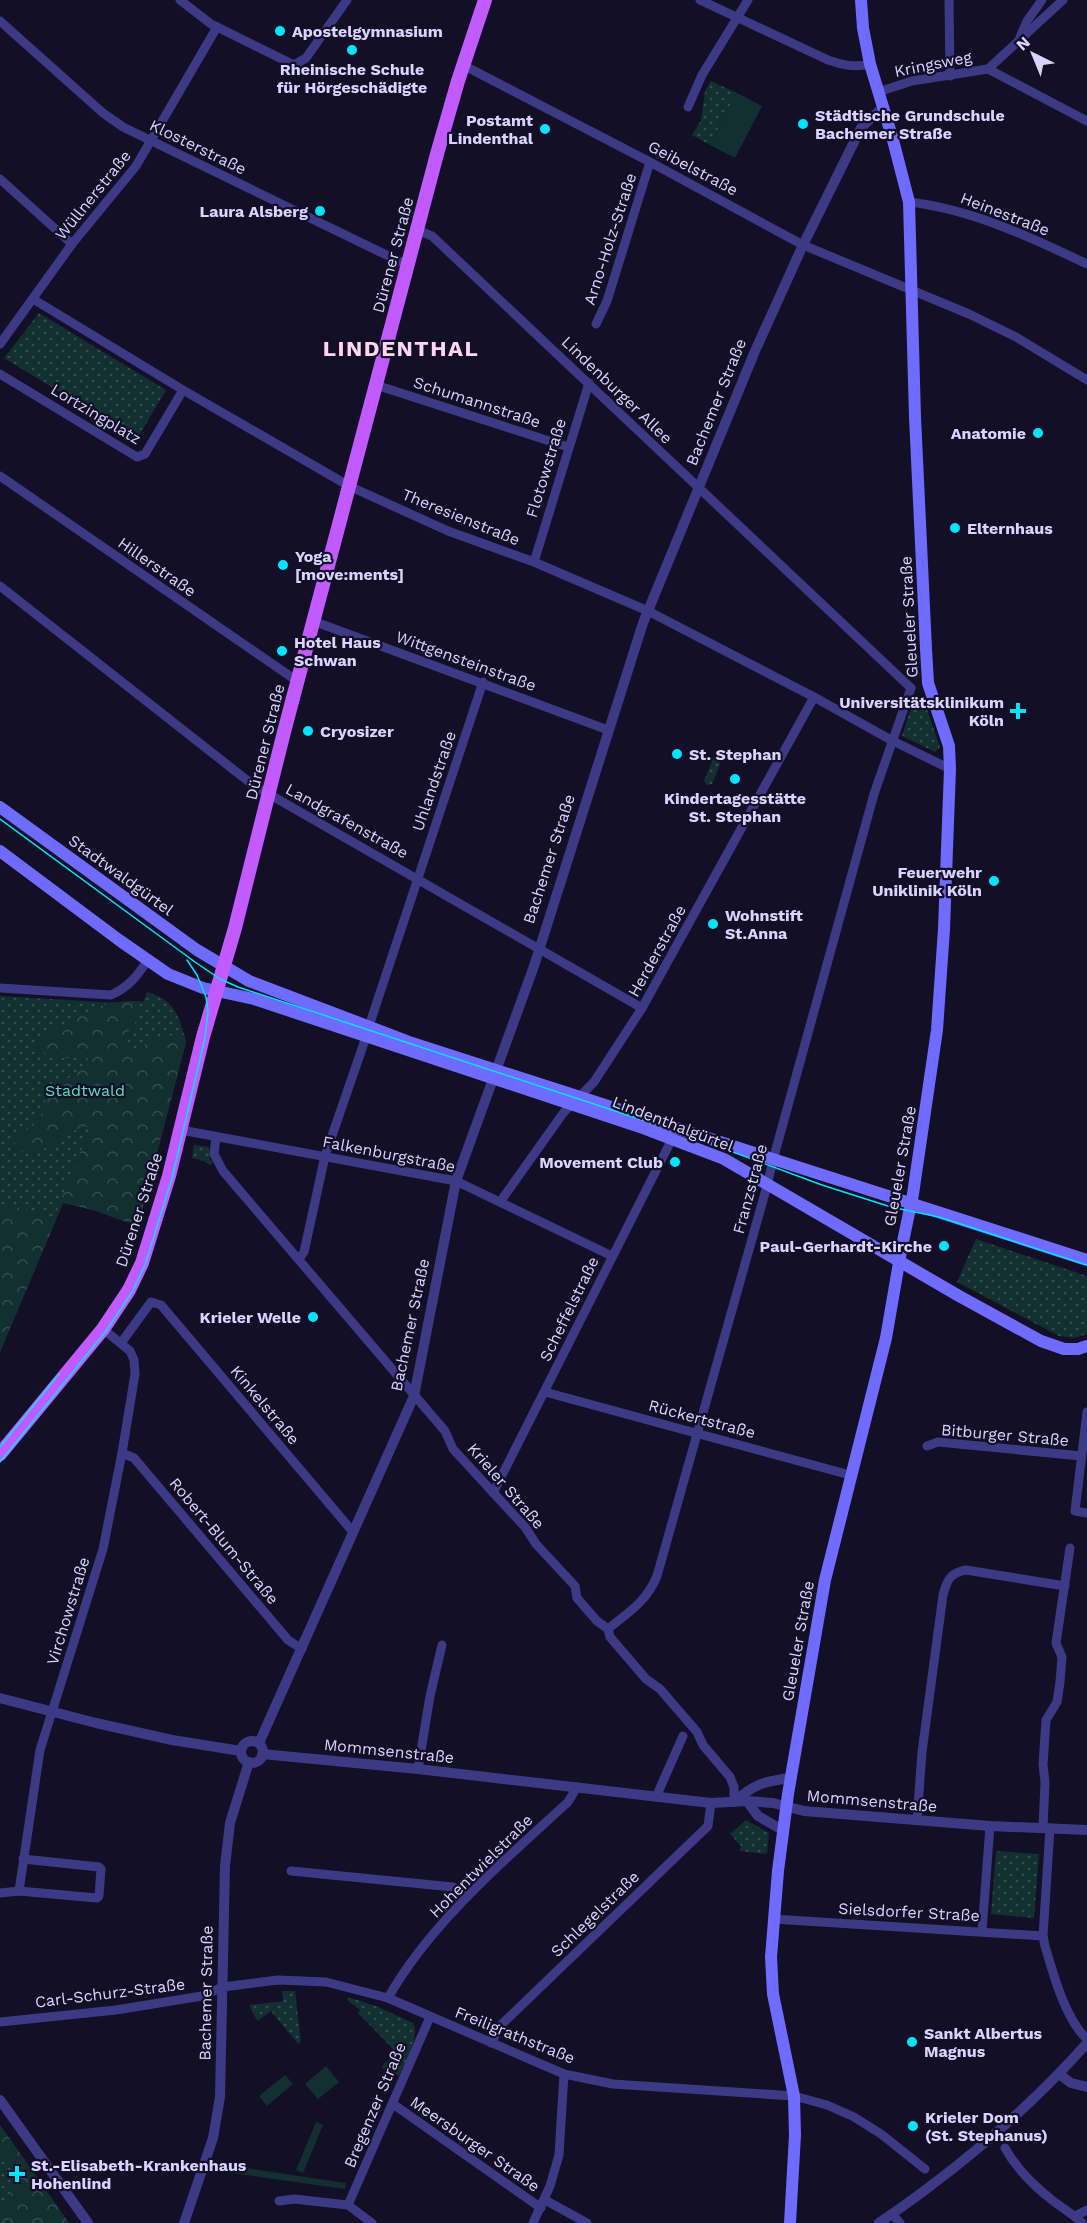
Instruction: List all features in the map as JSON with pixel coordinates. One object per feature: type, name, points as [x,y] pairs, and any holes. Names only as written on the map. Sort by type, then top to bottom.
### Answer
[{"type":"main road","name":"Dürener Straße","points":[[0,1454],[104,1329],[129,1290],[142,1263],[181,1130],[203,1037],[253,860],[297,681],[417,231],[463,64],[485,0]]},
{"type":"main road","points":[[861,0],[863,28],[870,64],[883,107]]},
{"type":"main road","name":"Gleueler Straße","points":[[790,2223],[795,2135],[794,2097],[773,1994],[771,1957],[773,1919],[791,1778],[825,1580],[886,1338],[924,1129],[937,1030],[944,929],[950,769],[948,746],[928,683],[915,417],[909,202],[883,107]]},
{"type":"main road","name":"Stadtwaldgürtel","points":[[0,807],[223,968]]},
{"type":"main road","points":[[0,851],[174,977],[203,988],[217,990]]},
{"type":"main road","name":"Lindenthalgürtel","points":[[223,968],[367,1031]]},
{"type":"main road","name":"Lindenthalgürtel","points":[[217,990],[412,1043],[493,1074],[575,1101],[774,1160],[1087,1260]]},
{"type":"main road","name":"Lindenthalgürtel","points":[[575,1101],[724,1159],[1041,1341],[1064,1349],[1078,1349],[1087,1346]]},
{"type":"street","points":[[180,0],[217,27],[294,65],[306,58],[347,0]]},
{"type":"street","points":[[700,0],[837,63],[858,67],[870,64]]},
{"type":"street","points":[[688,107],[702,75],[748,0]]},
{"type":"street","points":[[949,0],[950,76]]},
{"type":"street","name":"Kringsweg","points":[[1019,40],[1027,21],[1042,0]]},
{"type":"street","name":"Kringsweg","points":[[878,92],[912,81],[988,69],[1063,0]]},
{"type":"street","name":"Klosterstraße","points":[[0,21],[103,113],[123,127],[408,265]]},
{"type":"street","name":"Wüllnerstraße","points":[[1,340],[72,244],[136,166],[217,27]]},
{"type":"street","name":"Geibelstraße","points":[[463,64],[803,245],[969,314],[1016,337],[1087,380]]},
{"type":"street","points":[[988,69],[1087,121]]},
{"type":"street","name":"Bachemer Straße","points":[[261,1748],[302,1649],[414,1396],[456,1181],[534,966],[608,729],[648,611],[755,351],[803,245],[861,128],[883,107]]},
{"type":"street","name":"Arno-Holz-Straße","points":[[596,324],[607,301],[650,162]]},
{"type":"street","points":[[0,179],[72,244]]},
{"type":"street","name":"Heinestraße","points":[[909,202],[961,212],[1019,233],[1087,264]]},
{"type":"street","name":"Lindenburger Allee","points":[[417,231],[432,236],[910,688]]},
{"type":"street","name":"Theresienstraße","points":[[33,299],[183,390],[349,486],[448,531],[534,562],[648,611],[950,769]]},
{"type":"street","name":"Lortzingplatz","points":[[0,374],[137,457],[145,454],[183,390]]},
{"type":"street","name":"Flotowstraße","points":[[534,562],[588,383]]},
{"type":"street","name":"Schumannstraße","points":[[376,385],[568,447]]},
{"type":"street","name":"Hillerstraße","points":[[0,476],[297,681]]},
{"type":"street","name":"Landgrafenstraße","points":[[0,586],[253,785],[642,1008]]},
{"type":"street","name":"Wittgensteinstraße","points":[[313,621],[608,729]]},
{"type":"street","name":"Uhlandstraße","points":[[299,1259],[304,1252],[325,1156],[483,682]]},
{"type":"street","points":[[910,688],[928,683]]},
{"type":"street","name":"Franzstraße","points":[[608,1629],[645,1599],[651,1591],[774,1160],[874,794],[910,688]]},
{"type":"street","name":"Herderstraße","points":[[500,1202],[575,1101],[594,1082],[642,1008],[814,697]]},
{"type":"street","points":[[0,988],[111,995],[123,990],[134,981],[148,960]]},
{"type":"street","name":"Falkenburgstraße","points":[[181,1130],[456,1181],[612,1256]]},
{"type":"street","name":"Krieler Straße","points":[[216,1137],[214,1154],[223,1171],[445,1431],[453,1449],[525,1527],[536,1544],[575,1586],[577,1598],[608,1629],[610,1637],[697,1732],[703,1745],[730,1777],[734,1787],[734,1802]]},
{"type":"street","name":"Scheffelstraße","points":[[493,1493],[672,1139]]},
{"type":"street","name":"Kinkelstraße","points":[[122,1343],[151,1302],[161,1305],[353,1532]]},
{"type":"street","name":"Virchowstraße","points":[[20,1891],[40,1750],[103,1549],[135,1374],[135,1360],[130,1350],[104,1329]]},
{"type":"street","name":"Rückertstraße","points":[[545,1392],[850,1475]]},
{"type":"street","points":[[1087,1412],[1075,1511],[1087,1513]]},
{"type":"street","name":"Bitburger Straße","points":[[927,1446],[938,1442],[1081,1456]]},
{"type":"street","name":"Robert-Blum-Straße","points":[[122,1453],[134,1458],[288,1640],[302,1649]]},
{"type":"street","points":[[879,2223],[938,2182],[994,2134],[1059,2074],[1087,2041],[1070,2013],[1050,1963],[1043,1936],[1046,1828],[1043,1765],[1046,1720],[1057,1702],[1062,1657],[1056,1643],[1070,1548]]},
{"type":"street","points":[[917,1820],[926,1721],[943,1595],[948,1579],[956,1572],[966,1570],[1065,1586]]},
{"type":"street","points":[[418,1769],[430,1696],[442,1645]]},
{"type":"street","points":[[0,1698],[172,1740],[241,1751]]},
{"type":"street","points":[[656,1797],[683,1736]]},
{"type":"street","points":[[252,1741],[261,1748],[256,1762],[249,1762],[243,1758],[241,1751],[246,1742],[252,1741]]},
{"type":"street","name":"Mommsenstraße","points":[[261,1748],[711,1803],[747,1801],[773,1803],[804,1811],[990,1826],[1087,1830]]},
{"type":"street","name":"Bachemer Straße","points":[[184,2223],[213,2138],[220,2097],[225,1866],[230,1823],[249,1762]]},
{"type":"street","points":[[734,1802],[749,1789],[770,1781],[791,1778]]},
{"type":"street","name":"Hohentwielstraße","points":[[388,1998],[425,1946],[468,1896],[568,1802],[577,1787]]},
{"type":"street","points":[[747,1801],[758,1816],[784,1831]]},
{"type":"street","name":"Schlegelstraße","points":[[491,2043],[501,2025],[708,1826],[711,1803]]},
{"type":"street","points":[[982,1931],[990,1826]]},
{"type":"street","points":[[0,1893],[20,1891],[97,1899],[99,1896],[101,1869],[99,1867],[23,1859]]},
{"type":"street","points":[[291,1871],[453,1887],[468,1896]]},
{"type":"street","name":"Sielsdorfer Straße","points":[[773,1919],[1043,1936]]},
{"type":"street","name":"Freiligrathstraße","points":[[223,1987],[300,1979],[346,1985],[388,1998],[564,2074],[613,2084],[794,2097],[827,2105],[854,2117],[925,2169]]},
{"type":"street","name":"Carl-Schurz-Straße","points":[[0,2022],[116,2010],[202,1996],[223,1987]]},
{"type":"street","name":"Bregenzer Straße","points":[[348,2205],[430,2017]]},
{"type":"street","points":[[533,2223],[543,2204],[558,2155],[564,2074]]},
{"type":"street","points":[[1059,2074],[1071,2083],[1087,2087]]},
{"type":"street","points":[[0,2100],[88,2223]]},
{"type":"street","name":"Meersburger Straße","points":[[393,2104],[543,2204],[587,2223]]},
{"type":"street","points":[[1005,2148],[1013,2163],[1051,2200],[1078,2219],[1087,2210]]},
{"type":"street","points":[[279,2201],[294,2199],[348,2205],[372,2223]]},
{"type":"street","points":[[892,2214],[900,2223]]},
{"type":"green space","points":[[711,81],[737,93],[710,145],[692,135],[701,120],[705,91]]},
{"type":"green space","points":[[737,93],[762,106],[735,158],[710,145]]},
{"type":"green space","points":[[39,313],[166,390],[137,439],[4,358]]},
{"type":"green space","points":[[923,698],[940,747],[935,752],[902,736],[914,699]]},
{"type":"green space","points":[[717,754],[722,759],[712,784],[707,785],[704,781],[714,756]]},
{"type":"green space","name":"Stadtwald","points":[[147,992],[170,1004],[178,1017],[186,1042],[138,1226],[93,1210],[63,1203],[0,1352],[0,996],[117,1003],[143,1002]]},
{"type":"green space","name":"Stadtwald","points":[[141,1001],[134,1028],[127,1032],[127,1045],[138,1052],[144,1047],[146,1040],[184,1033],[186,1042],[138,1226],[93,1210],[63,1203],[0,1352],[0,1213],[8,1207],[22,1208],[54,1217],[90,1128],[84,1126],[36,1154],[19,1151],[13,1140],[20,1131],[34,1125],[35,1119],[44,1112],[46,1096],[51,1088],[90,1065],[87,1057],[53,1058],[31,1045],[59,1027],[108,1003]]},
{"type":"green space","points":[[194,1145],[209,1147],[210,1159],[213,1163],[210,1165],[192,1158]]},
{"type":"green space","points":[[976,1239],[1087,1276],[1087,1334],[1074,1338],[1059,1336],[957,1282]]},
{"type":"green space","points":[[746,1820],[769,1833],[767,1854],[739,1851],[741,1846],[730,1834]]},
{"type":"green space","points":[[996,1851],[1039,1854],[1034,1918],[991,1914]]},
{"type":"green space","points":[[282,1991],[295,1991],[301,2042],[298,2044],[271,2011],[258,2021],[252,2012],[250,2005],[283,2001]]},
{"type":"green space","points":[[348,1997],[376,2006],[413,2023],[414,2042],[399,2076],[382,2068],[396,2052],[358,2013],[360,2010],[347,2000]]},
{"type":"green space","points":[[326,2066],[339,2082],[318,2099],[305,2084]]},
{"type":"green space","points":[[285,2075],[293,2084],[267,2106],[259,2096]]},
{"type":"green space","points":[[316,2122],[323,2125],[303,2173],[296,2170]]},
{"type":"green space","name":"St.-Elisabeth-Krankenhaus Hohenlind","points":[[0,2125],[69,2223],[0,2223]]},
{"type":"green space","name":"St.-Elisabeth-Krankenhaus Hohenlind","points":[[0,2125],[69,2223],[0,2223],[0,2210],[6,2207],[15,2177],[11,2162],[0,2150]]},
{"type":"green space","points":[[232,2166],[346,2183],[345,2189],[231,2173]]},
{"type":"tram line","points":[[0,819],[195,962],[220,979],[238,987],[676,1131],[822,1185],[891,1207],[939,1217],[1087,1265]]},
{"type":"tram line","points":[[0,1462],[106,1331],[132,1292],[145,1265],[172,1178],[205,1038],[208,1012],[206,997],[197,975],[187,960]]},
{"type":"tram line","points":[[0,1447],[59,1374]]},
{"type":"place","name":"Apostelgymnasium","points":[[280,31]]},
{"type":"place","name":"Rheinische Schule für Hörgeschädigte","points":[[352,50]]},
{"type":"place","name":"Städtische Grundschule Bachemer Straße","points":[[803,124]]},
{"type":"place","name":"Postamt Lindenthal","points":[[545,129]]},
{"type":"place","name":"Laura Alsberg","points":[[320,211]]},
{"type":"place","name":"Anatomie","points":[[1038,433]]},
{"type":"place","name":"Elternhaus","points":[[955,528]]},
{"type":"place","name":"Yoga [move:ments]","points":[[283,565]]},
{"type":"place","name":"Hotel Haus Schwan","points":[[282,651]]},
{"type":"place","name":"Universitätsklinikum Köln","points":[[1018,711]]},
{"type":"place","name":"Cryosizer","points":[[308,731]]},
{"type":"place","name":"St. Stephan","points":[[677,754]]},
{"type":"place","name":"Kindertagesstätte St. Stephan","points":[[735,779]]},
{"type":"place","name":"Feuerwehr Uniklinik Köln","points":[[994,881]]},
{"type":"place","name":"Wohnstift St.Anna","points":[[713,924]]},
{"type":"place","name":"Movement Club","points":[[675,1162]]},
{"type":"place","name":"Paul-Gerhardt-Kirche","points":[[944,1246]]},
{"type":"place","name":"Krieler Welle","points":[[313,1317]]},
{"type":"place","name":"Sankt Albertus Magnus","points":[[912,2042]]},
{"type":"place","name":"Krieler Dom (St. Stephanus)","points":[[913,2126]]},
{"type":"place","name":"St.-Elisabeth-Krankenhaus Hohenlind","points":[[17,2174]]},
{"type":"district","name":"LINDENTHAL","points":[[401,348]]}]
